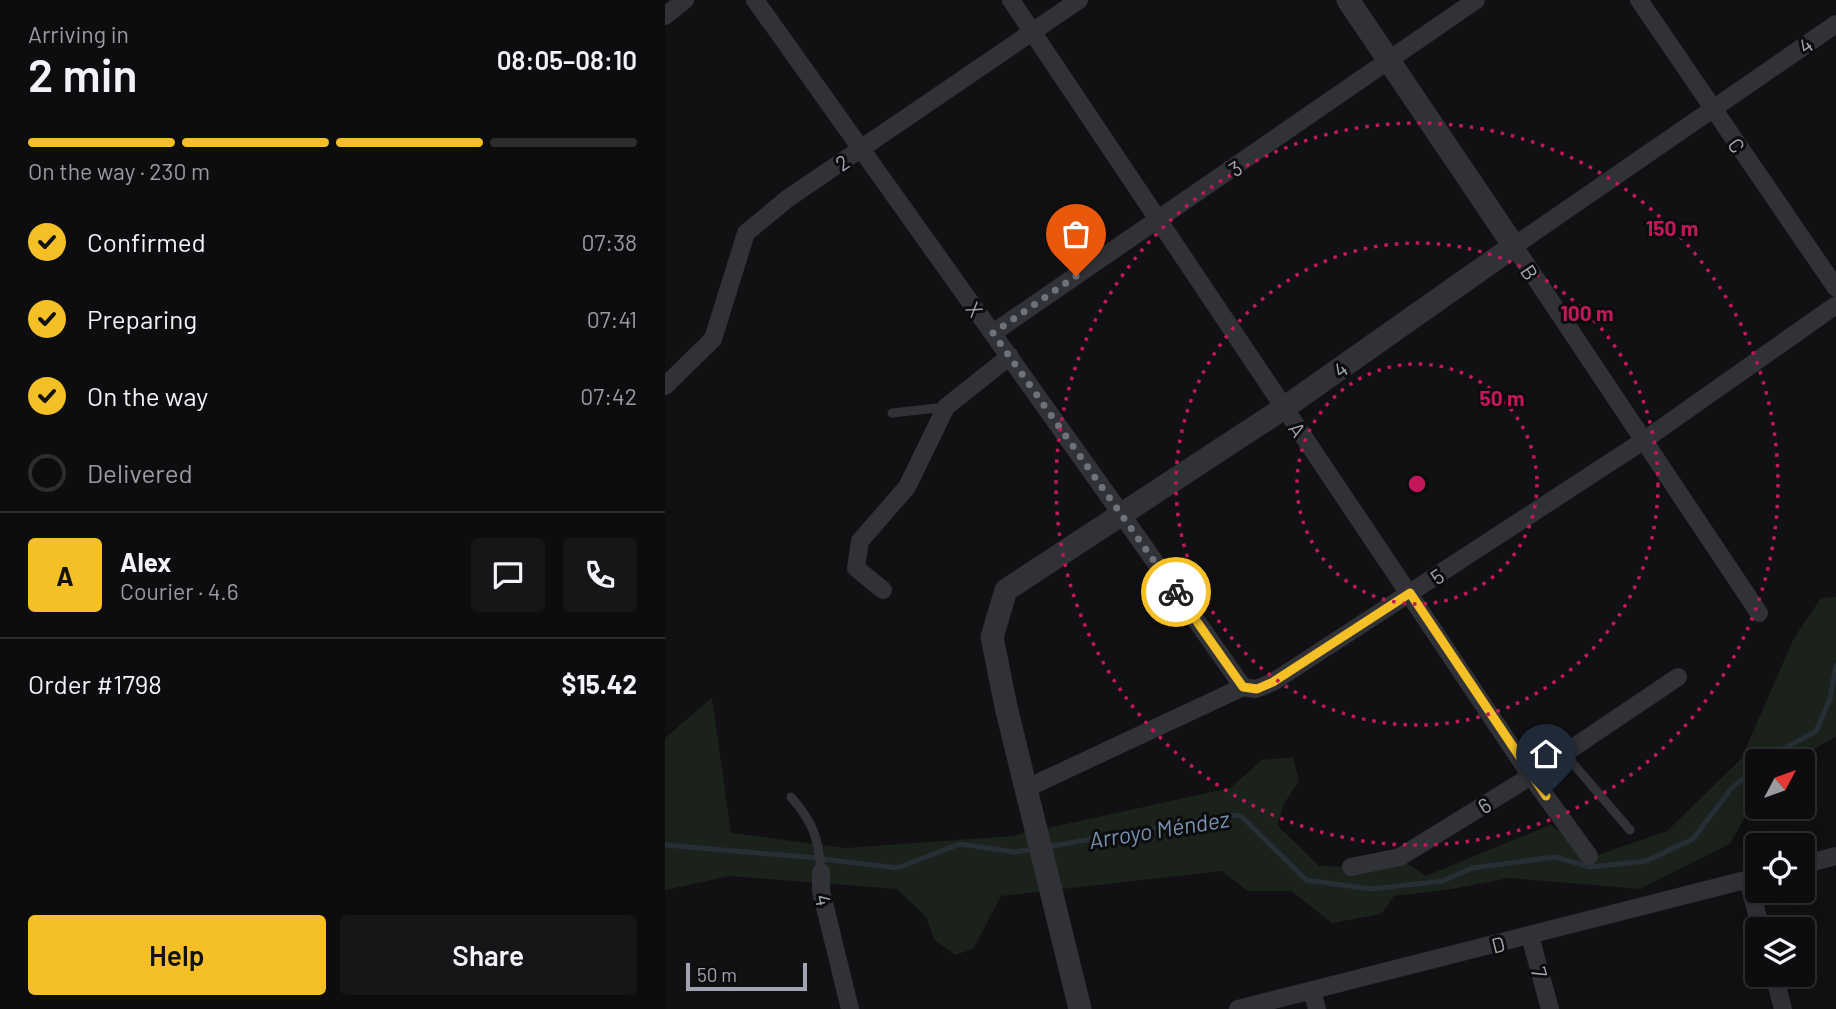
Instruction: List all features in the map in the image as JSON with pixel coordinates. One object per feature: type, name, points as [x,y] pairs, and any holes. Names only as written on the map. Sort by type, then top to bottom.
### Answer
[{"type":"street","points":[[665,16],[685,0]]},
{"type":"street","name":"X","points":[[755,0],[1243,687]]},
{"type":"street","name":"A","points":[[1011,0],[1531,776],[1589,856]]},
{"type":"street","name":"2","points":[[668,378],[713,339],[746,233],[787,199],[1079,0]]},
{"type":"street","name":"B","points":[[1348,0],[1759,613]]},
{"type":"street","name":"3","points":[[993,333],[1476,0]]},
{"type":"street","name":"C","points":[[1640,0],[1836,288]]},
{"type":"street","name":"4","points":[[1027,788],[1006,707],[992,637],[1006,590],[1284,408],[1836,24]]},
{"type":"street","name":"5","points":[[1027,788],[1243,687],[1257,689],[1273,682],[1643,441],[1836,305]]},
{"type":"street","points":[[883,590],[856,568],[860,541],[907,487],[946,407],[1010,356]]},
{"type":"street","name":"6","points":[[1351,867],[1400,858],[1531,776],[1678,677]]},
{"type":"street","points":[[1027,788],[1080,1009]]},
{"type":"street","points":[[1815,862],[1836,856]]},
{"type":"street","name":"4","points":[[821,872],[821,891],[850,1009]]},
{"type":"street","name":"D","points":[[1238,1009],[1745,880]]},
{"type":"street","name":"7","points":[[1530,936],[1550,1009]]},
{"type":"street","points":[[1777,987],[1783,1009]]},
{"type":"street","points":[[1312,991],[1317,1009]]},
{"type":"lane","points":[[892,413],[946,407]]},
{"type":"lane","points":[[1564,752],[1630,830]]},
{"type":"lane","name":"4","points":[[792,797],[812,823],[820,848],[821,872]]},
{"type":"shaded area","points":[[1836,597],[1836,736],[1815,749],[1745,749],[1794,638],[1821,598]]},
{"type":"shaded area","points":[[712,698],[731,833],[846,848],[1012,836],[1230,788],[1262,760],[1293,757],[1299,781],[1285,802],[1277,825],[1319,866],[1351,867],[1402,860],[1426,876],[1550,825],[1595,856],[1667,831],[1741,759],[1745,750],[1745,817],[1730,844],[1640,889],[1509,878],[1394,896],[1381,914],[1332,923],[1291,891],[1247,891],[1222,871],[1001,896],[973,949],[955,955],[934,939],[926,917],[897,889],[730,876],[665,890],[665,738]]},
{"type":"waterway","name":"Arroyo Méndez","points":[[1784,749],[1816,731],[1830,699],[1836,665]]},
{"type":"waterway","name":"Arroyo Méndez","points":[[1047,847],[1227,815],[1241,816],[1306,880],[1371,889],[1443,881],[1472,868],[1555,857],[1591,867],[1646,861],[1693,839],[1731,789],[1745,777]]},
{"type":"waterway","name":"Arroyo Méndez","points":[[665,845],[897,868],[960,844],[1015,852],[1034,849]]},
{"type":"way so far","points":[[1076,276],[993,333],[1176,592]]},
{"type":"route","points":[[1176,592],[1243,687],[1257,689],[1273,682],[1410,593],[1546,796]]}]
